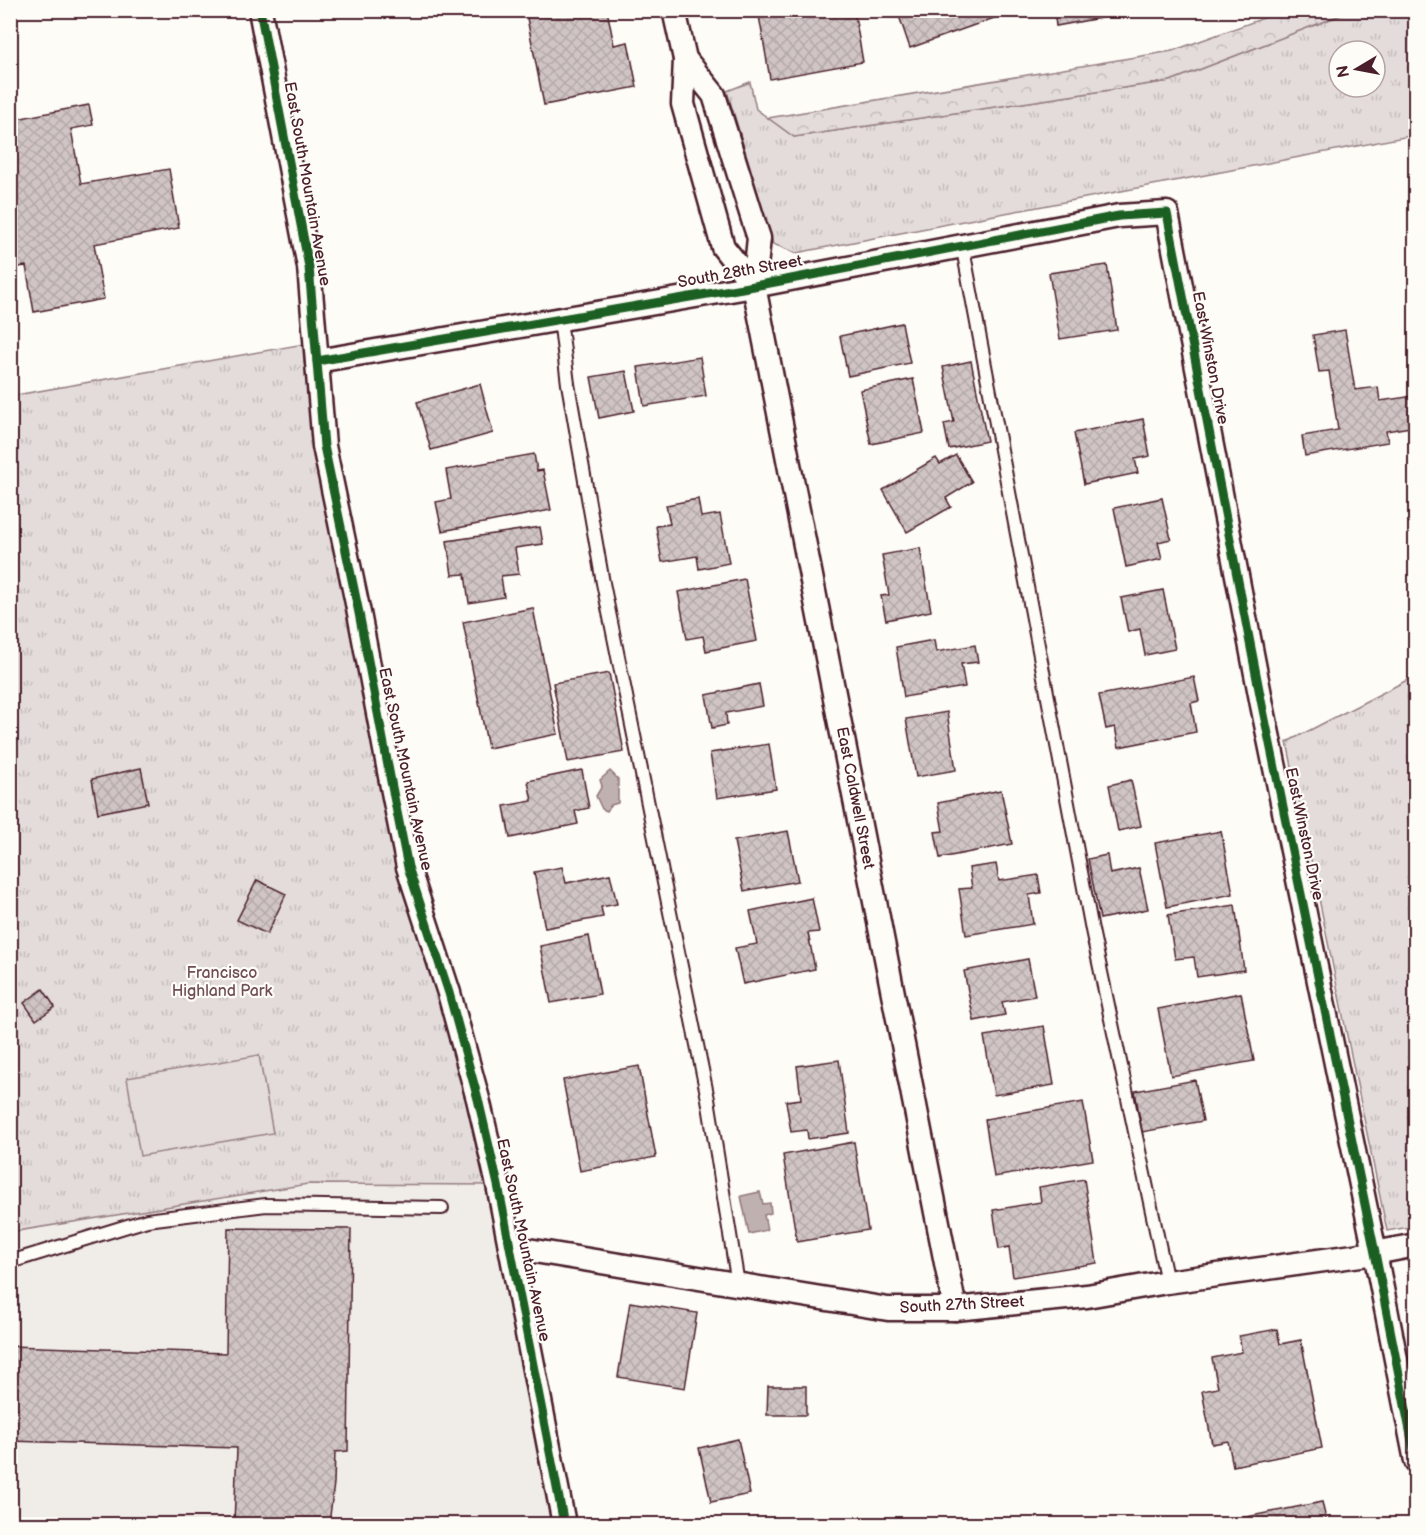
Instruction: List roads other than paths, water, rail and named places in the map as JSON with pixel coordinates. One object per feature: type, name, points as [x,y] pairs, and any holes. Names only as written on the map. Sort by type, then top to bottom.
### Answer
[{"type":"street","name":"East South Mountain Avenue","points":[[260,10],[309,267],[324,446],[408,867],[464,1044],[490,1153],[564,1524]]},
{"type":"street","name":"East Caldwell Street","points":[[674,10],[685,59],[683,104],[723,247],[754,286]]},
{"type":"street","name":"East Caldwell Street","points":[[685,59],[714,94],[759,238],[754,286],[956,1309]]},
{"type":"street","points":[[692,136],[724,126]]},
{"type":"street","name":"South 28th Street","points":[[317,361],[754,286],[962,244],[1119,216],[1167,213]]},
{"type":"street","name":"East Winston Drive","points":[[1167,213],[1262,705],[1416,1461]]},
{"type":"street","name":"South 27th Street","points":[[510,1247],[888,1309],[956,1309],[1087,1296],[1416,1245]]},
{"type":"lane","points":[[962,244],[1092,930],[1167,1282]]},
{"type":"lane","points":[[560,318],[568,384],[603,583],[708,1099],[738,1284]]},
{"type":"lane","points":[[10,1262],[147,1220],[254,1206],[442,1208]]},
{"type":"park label","name":"Francisco Highland Park","points":[[222,982]]}]
